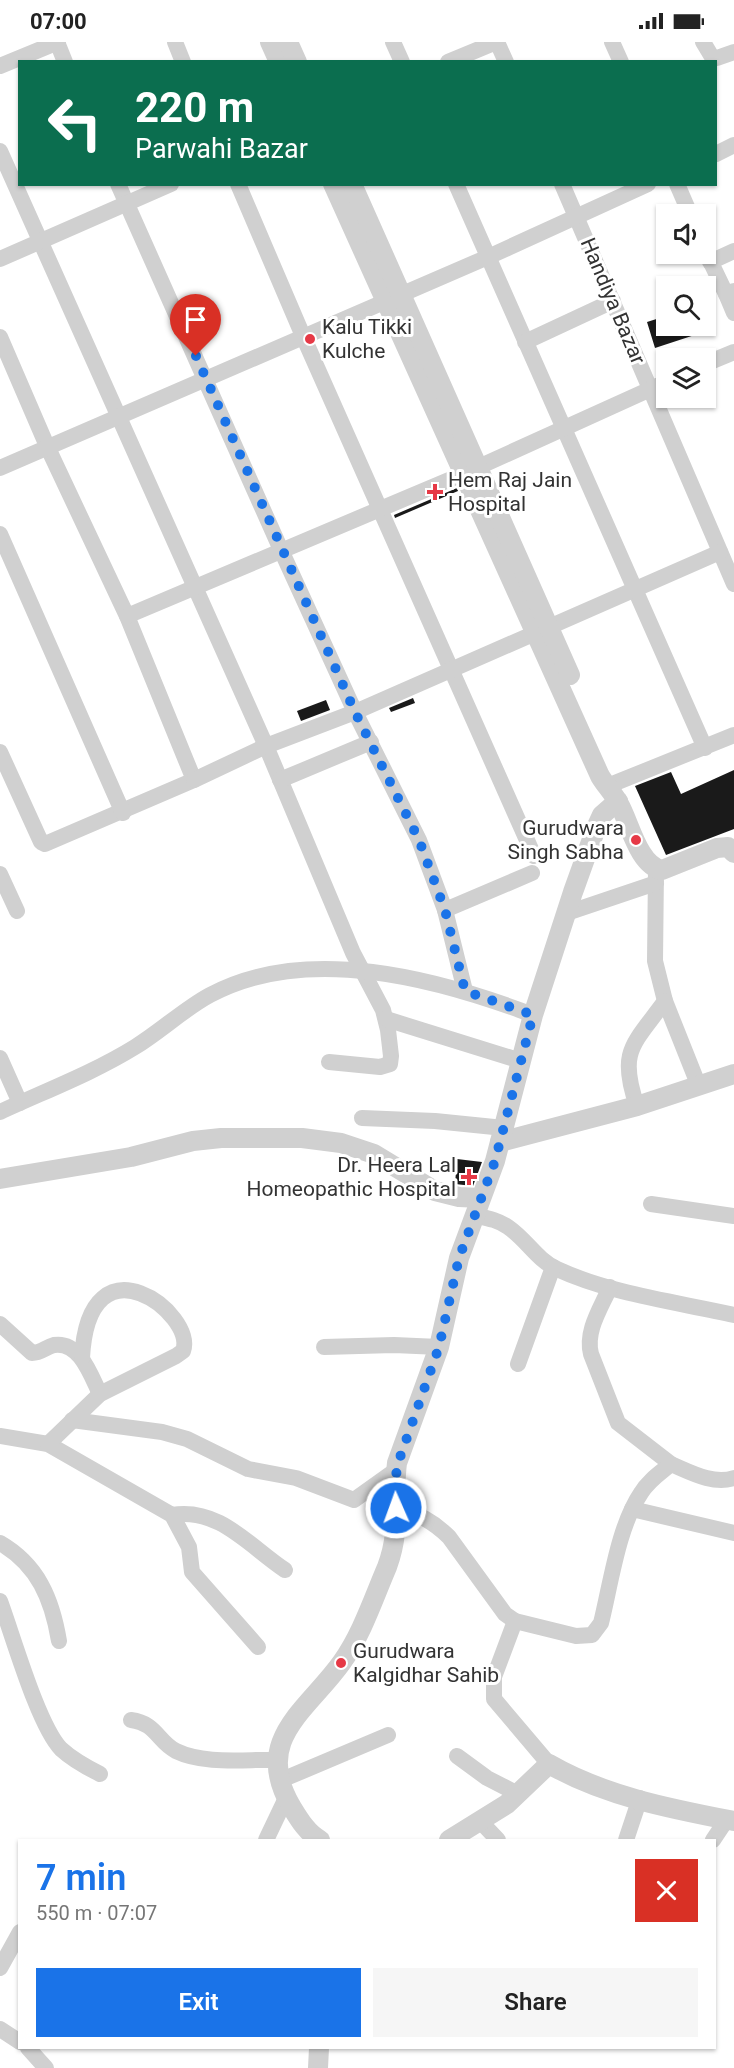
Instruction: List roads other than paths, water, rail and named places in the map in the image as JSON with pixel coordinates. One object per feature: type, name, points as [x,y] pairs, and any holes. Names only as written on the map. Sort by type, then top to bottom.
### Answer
[{"type":"street","points":[[0,66],[57,42],[64,60]]},
{"type":"street","points":[[175,42],[182,60]]},
{"type":"street","points":[[270,42],[278,60]]},
{"type":"street","points":[[288,42],[296,60]]},
{"type":"street","points":[[393,42],[401,60]]},
{"type":"street","points":[[453,60],[497,42],[505,60]]},
{"type":"street","points":[[612,42],[620,60]]},
{"type":"street","points":[[704,42],[712,57],[734,52]]},
{"type":"street","points":[[717,154],[734,145]]},
{"type":"street","points":[[0,151],[266,746],[363,972],[386,1019],[392,1056],[390,1064],[380,1067],[329,1062]]},
{"type":"street","points":[[119,186],[355,712],[419,840],[445,910],[465,991]]},
{"type":"street","points":[[0,259],[167,186]]},
{"type":"street","points":[[239,186],[451,668],[533,864],[445,910]]},
{"type":"street","points":[[334,186],[393,297],[643,854],[656,876],[655,961],[665,1001],[698,1084]]},
{"type":"street","points":[[353,186],[393,297]]},
{"type":"street","points":[[457,186],[705,748]]},
{"type":"street","name":"Handiya Bazar","points":[[563,186],[734,584]]},
{"type":"street","points":[[0,468],[488,257],[644,186]]},
{"type":"street","points":[[678,186],[686,204]]},
{"type":"street","points":[[716,254],[734,251]]},
{"type":"street","points":[[713,264],[730,292],[734,313]]},
{"type":"street","points":[[525,342],[613,301]]},
{"type":"street","points":[[0,337],[47,446],[127,616],[195,780]]},
{"type":"street","points":[[716,359],[734,352]]},
{"type":"street","points":[[127,616],[470,470],[656,385]]},
{"type":"street","points":[[0,534],[123,813]]},
{"type":"street","points":[[0,752],[43,843],[123,813],[266,746],[355,712],[720,552]]},
{"type":"street","points":[[319,1839],[302,1825],[283,1789],[278,1760],[282,1743],[304,1703],[341,1663],[352,1646],[393,1550],[396,1470],[404,1441],[439,1347],[459,1258],[502,1135],[533,1015],[596,828],[617,792],[734,735]]},
{"type":"street","points":[[280,780],[371,742]]},
{"type":"street","points":[[567,913],[717,848],[728,847],[734,853]]},
{"type":"street","points":[[0,874],[17,911]]},
{"type":"street","points":[[0,1112],[118,1057],[211,994],[256,977],[307,970],[363,972],[427,980],[533,1015]]},
{"type":"street","points":[[637,1106],[627,1075],[629,1055],[665,1001]]},
{"type":"street","points":[[386,1019],[522,1061]]},
{"type":"street","points":[[0,1058],[20,1103]]},
{"type":"street","points":[[362,1118],[435,1121],[502,1135],[637,1106],[734,1074]]},
{"type":"street","points":[[0,1179],[131,1157],[193,1142],[221,1138],[302,1138],[352,1146],[395,1165],[435,1191],[459,1197],[477,1206],[510,1228],[542,1262],[553,1268],[610,1287],[734,1315]]},
{"type":"street","points":[[651,1204],[734,1216]]},
{"type":"street","points":[[518,1364],[553,1268]]},
{"type":"street","points":[[610,1287],[592,1327],[589,1346],[618,1423],[671,1464],[703,1477],[718,1480],[734,1478]]},
{"type":"street","points":[[48,1444],[100,1394],[176,1356],[184,1347],[181,1331],[166,1310],[145,1295],[134,1290],[116,1291],[104,1297],[89,1313],[82,1358]]},
{"type":"street","points":[[0,1324],[32,1353],[60,1345],[72,1349],[82,1358],[100,1394]]},
{"type":"street","points":[[324,1347],[394,1345],[439,1347]]},
{"type":"street","points":[[72,1420],[162,1432],[187,1439],[248,1469],[296,1478],[354,1500],[396,1470]]},
{"type":"street","points":[[0,1436],[48,1444],[172,1515],[189,1547],[192,1572],[258,1647]]},
{"type":"street","points":[[396,1508],[421,1515],[439,1527],[449,1537],[505,1614],[515,1621],[585,1637],[597,1630],[632,1509],[650,1482],[671,1464]]},
{"type":"street","points":[[632,1509],[734,1533]]},
{"type":"street","points":[[172,1515],[193,1514],[219,1522],[285,1570]]},
{"type":"street","points":[[0,1543],[28,1563],[43,1586],[54,1610],[59,1641]]},
{"type":"street","points":[[0,1601],[44,1722],[60,1748],[82,1765],[100,1774]]},
{"type":"street","points":[[515,1621],[494,1677],[494,1700],[549,1764],[574,1778],[640,1798],[730,1820],[714,1839]]},
{"type":"street","points":[[131,1720],[153,1728],[177,1751],[210,1758],[278,1760]]},
{"type":"street","points":[[266,1839],[283,1789],[388,1734]]},
{"type":"street","points":[[457,1756],[487,1778],[518,1794]]},
{"type":"street","points":[[451,1839],[482,1822],[518,1794],[549,1764]]},
{"type":"street","points":[[626,1839],[640,1798]]},
{"type":"street","points":[[482,1822],[497,1839]]},
{"type":"street","points":[[0,1968],[18,1936]]},
{"type":"street","points":[[0,2029],[18,2041]]},
{"type":"street","points":[[29,2049],[46,2068]]},
{"type":"street","points":[[318,2068],[319,2049]]},
{"type":"place","name":"Kalu Tikki Kulche","points":[[310,339]]},
{"type":"place","name":"Hem Raj Jain Hospital","points":[[435,492]]},
{"type":"place","name":"Gurudwara Singh Sabha","points":[[636,840]]},
{"type":"place","name":"Dr. Heera Lal Homeopathic Hospital","points":[[469,1177]]},
{"type":"place","name":"Gurudwara Kalgidhar Sahib","points":[[341,1663]]}]
